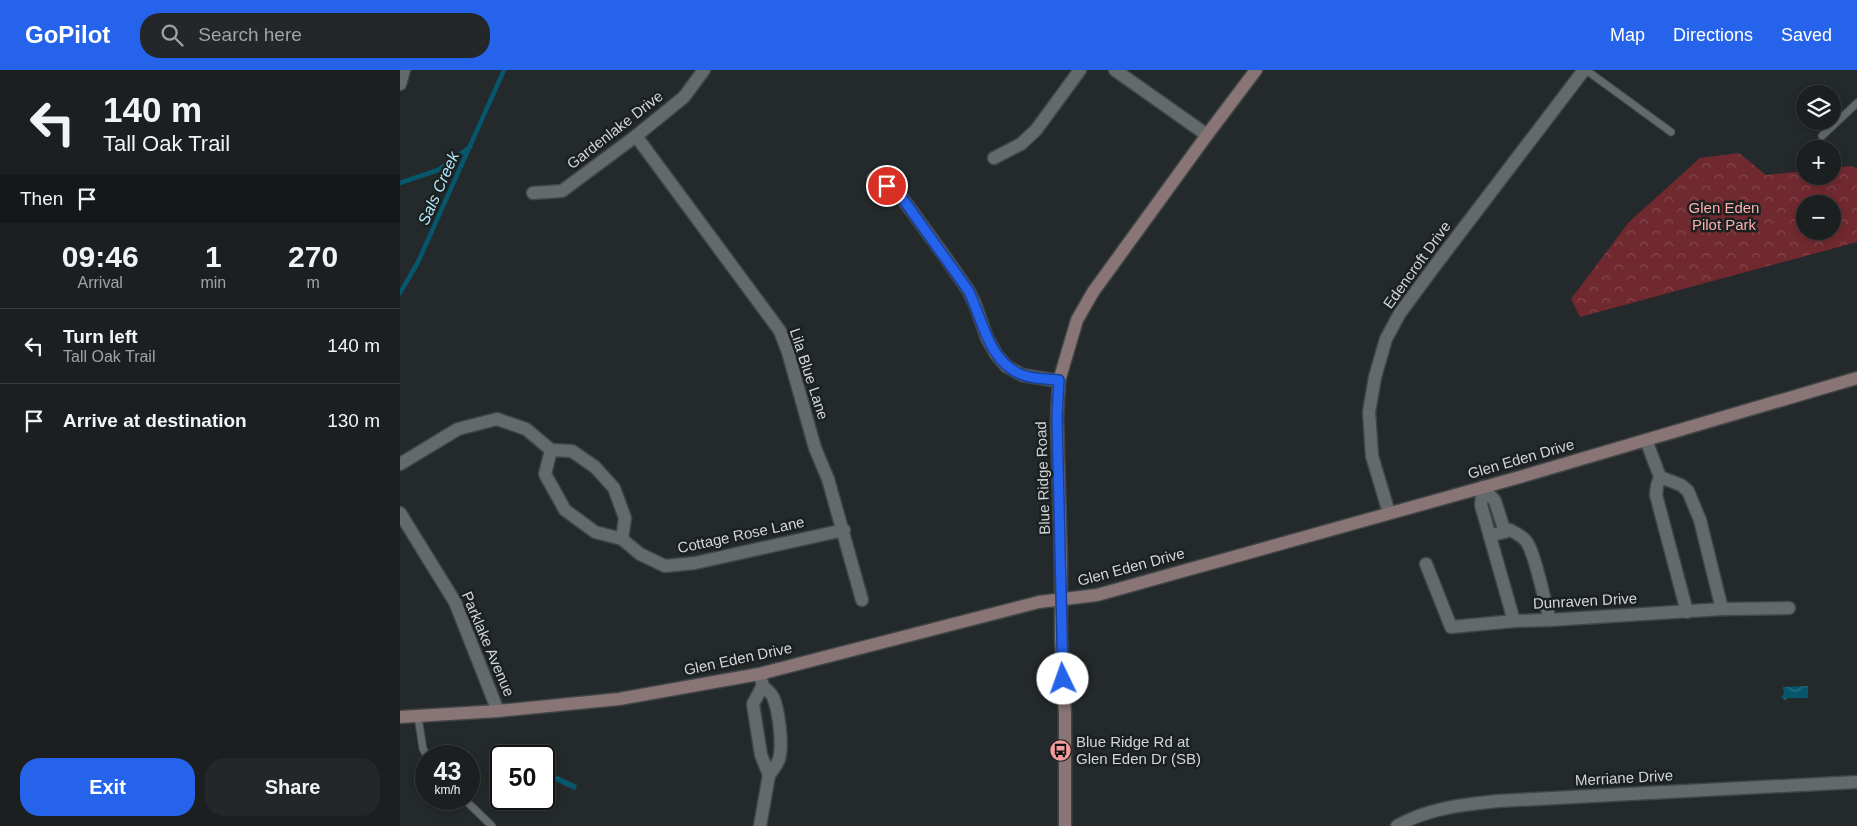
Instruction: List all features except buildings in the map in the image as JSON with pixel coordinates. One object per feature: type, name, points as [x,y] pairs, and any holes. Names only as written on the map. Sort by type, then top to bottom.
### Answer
[{"type":"main road","name":"Blue Ridge Road","points":[[1065,826],[1065,714],[1061,636],[1062,601],[1057,417],[1059,380],[1077,320],[1093,292],[1256,70]]},
{"type":"main road","name":"Glen Eden Drive","points":[[400,717],[498,711],[619,699],[759,674],[1039,602],[1062,601],[1097,595],[1483,487],[1857,378]]},
{"type":"street","points":[[400,84],[404,70]]},
{"type":"street","name":"Gardenlake Drive","points":[[533,193],[562,191],[636,136],[684,97],[704,70]]},
{"type":"street","points":[[994,158],[1021,144],[1036,130],[1080,70]]},
{"type":"street","points":[[1115,70],[1207,135]]},
{"type":"street","name":"Edencroft Drive","points":[[1389,513],[1372,456],[1369,412],[1375,377],[1386,339],[1400,313],[1434,267],[1585,70]]},
{"type":"street","name":"Lila Blue Lane","points":[[636,136],[780,331],[788,352],[815,448],[828,479],[844,530],[862,600]]},
{"type":"street","points":[[874,178],[900,195],[943,254],[968,290],[987,338],[996,354],[1006,366],[1022,375],[1059,380]]},
{"type":"street","points":[[400,464],[458,429],[497,419],[526,429],[551,450],[572,451],[595,467],[614,488],[625,518],[622,539]]},
{"type":"street","points":[[1646,440],[1660,477],[1656,486],[1656,495],[1687,612]]},
{"type":"street","name":"Cottage Rose Lane","points":[[551,450],[545,474],[564,510],[595,532],[622,539],[640,554],[665,566],[695,563],[844,530]]},
{"type":"street","points":[[1660,477],[1681,485],[1688,491],[1700,520],[1722,609]]},
{"type":"street","points":[[1483,487],[1495,501],[1505,532]]},
{"type":"street","points":[[1483,487],[1481,505],[1514,621]]},
{"type":"street","name":"Parklake Avenue","points":[[400,513],[455,602],[498,711]]},
{"type":"street","points":[[1490,536],[1510,530],[1527,542],[1537,569],[1550,620]]},
{"type":"street","name":"Dunraven Drive","points":[[1426,564],[1451,627],[1514,621],[1722,609],[1789,608]]},
{"type":"street","points":[[759,674],[762,687],[772,695],[775,702],[780,735],[780,757],[769,775],[760,826]]},
{"type":"street","points":[[762,687],[753,704],[761,755],[769,775]]},
{"type":"street","name":"Merriane Drive","points":[[1397,826],[1420,815],[1446,807],[1498,801],[1857,782]]},
{"type":"lane","points":[[1585,70],[1671,132]]},
{"type":"lane","points":[[1822,136],[1857,103]]},
{"type":"lane","points":[[418,717],[422,745]]},
{"type":"lane","points":[[475,810],[492,826]]},
{"type":"green space","name":"Glen Eden Pilot Park","points":[[1739,153],[1766,175],[1796,172],[1796,185],[1841,185],[1841,167],[1857,168],[1857,242],[1580,317],[1571,299],[1629,222],[1700,158]]},
{"type":"water","points":[[1808,686],[1808,698],[1788,698],[1785,700],[1781,697],[1784,694],[1783,687]]},
{"type":"water","points":[[555,775],[577,785],[575,790],[555,781]]},
{"type":"waterway","name":"Sals Creek","points":[[400,293],[418,262],[504,70]]},
{"type":"waterway","points":[[400,183],[438,170],[470,147]]},
{"type":"place","name":"Blue Ridge Rd at Glen Eden Dr (SB)","points":[[1060,751]]},
{"type":"route","points":[[887,186],[900,195],[968,290],[987,338],[996,354],[1006,366],[1022,375],[1059,380],[1057,417],[1063,679]]}]
